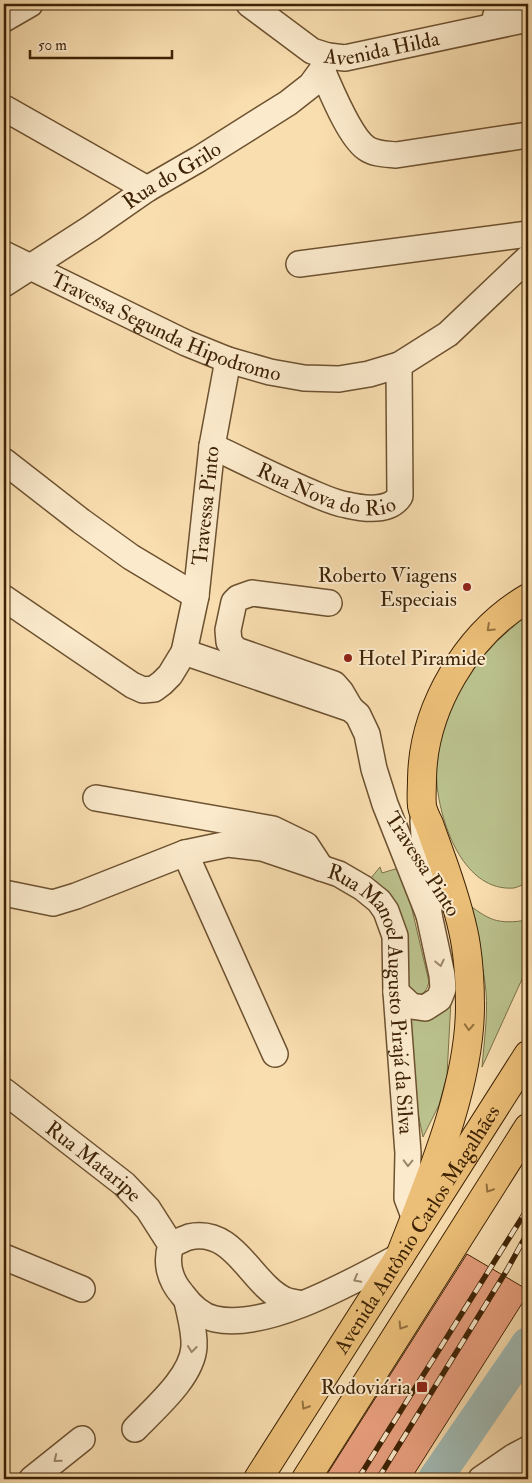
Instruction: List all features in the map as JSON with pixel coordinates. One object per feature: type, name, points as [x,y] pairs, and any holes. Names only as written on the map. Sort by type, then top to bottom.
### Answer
[{"type":"main road","points":[[400,1256],[452,1115],[469,1034],[467,947],[445,868],[422,799],[425,749],[431,725],[440,702],[456,670],[479,637],[510,609],[528,598]]},
{"type":"main road","name":"Avenida Antônio Carlos Magalhães","points":[[258,1479],[528,1055]]},
{"type":"main road","points":[[306,1479],[522,1138]]},
{"type":"street","points":[[4,19],[30,4]]},
{"type":"street","name":"Avenida Hilda","points":[[249,4],[312,51],[325,63],[496,15],[528,18]]},
{"type":"street","points":[[325,63],[349,127],[366,148],[379,154],[396,155],[528,136]]},
{"type":"street","name":"Rua do Grilo","points":[[4,284],[147,189],[288,103],[310,85],[325,63]]},
{"type":"street","points":[[4,108],[147,189]]},
{"type":"street","points":[[299,264],[528,234]]},
{"type":"street","name":"Travessa Segunda Hipodromo","points":[[4,254],[186,343],[228,360],[270,372],[304,378],[339,379],[369,374],[399,365],[448,334],[528,258]]},
{"type":"street","name":"Travessa Pinto","points":[[4,598],[132,685],[143,690],[154,689],[162,684],[184,652],[196,596],[212,446],[228,360]]},
{"type":"street","name":"Rua Nova do Rio","points":[[212,446],[329,500],[364,508],[394,504],[400,496],[399,365]]},
{"type":"street","points":[[4,461],[131,557],[196,596]]},
{"type":"street","name":"Travessa Pinto","points":[[329,603],[252,593],[238,598],[234,602],[228,630],[229,642],[236,650],[334,684],[351,709],[358,715],[367,734],[374,769],[384,801],[429,915]]},
{"type":"street","points":[[184,652],[351,709]]},
{"type":"street","points":[[96,798],[273,829],[306,845],[322,868]]},
{"type":"street","points":[[396,992],[411,1006],[425,1008],[439,1000],[443,989],[442,975],[429,915],[422,799]]},
{"type":"street","name":"Travessa Pinto","points":[[384,801],[396,813],[402,815],[408,814],[422,799]]},
{"type":"street","name":"Travessa Pinto","points":[[384,801],[426,872],[462,924]]},
{"type":"street","name":"Rua Manoel Augusto Pirajá da Silva","points":[[4,893],[53,903],[76,896],[186,853],[228,844],[262,848],[338,874],[363,888],[386,910],[395,936],[396,992],[408,1153],[407,1198],[415,1219]]},
{"type":"street","points":[[186,853],[275,1054]]},
{"type":"street","name":"Rua Mataripe","points":[[4,1091],[124,1184],[148,1209],[171,1245]]},
{"type":"street","points":[[301,1304],[285,1300],[271,1292],[236,1252],[220,1241],[207,1236],[189,1237],[171,1245],[168,1255],[170,1271],[175,1286],[198,1311],[214,1319],[230,1321],[253,1319],[275,1314],[301,1304],[347,1285],[400,1256]]},
{"type":"street","points":[[4,1257],[82,1289]]},
{"type":"street","points":[[135,1429],[177,1385],[188,1367],[194,1349],[187,1301]]},
{"type":"street","points":[[32,1479],[82,1439]]},
{"type":"street","points":[[481,1479],[528,1449]]},
{"type":"street","points":[[522,1479],[528,1470]]},
{"type":"green space","points":[[528,615],[528,883],[514,888],[496,886],[481,879],[469,868],[458,853],[444,819],[439,801],[436,776],[440,737],[445,719],[463,682],[492,646]]},
{"type":"green space","points":[[380,867],[382,873],[402,867],[429,982],[424,992],[419,995],[408,992],[407,944],[401,917],[385,891],[371,878]]},
{"type":"green space","points":[[464,901],[493,920],[508,922],[528,920],[528,966],[482,1067],[486,1019],[485,979]]},
{"type":"green space","points":[[451,1000],[447,1075],[439,1105],[423,1137],[410,1076],[406,1015]]},
{"type":"building","name":"Rodoviária","points":[[467,1254],[528,1290],[528,1294],[411,1479],[324,1479]]},
{"type":"waterway","points":[[435,1479],[528,1344]]},
{"type":"railway","points":[[358,1479],[528,1208]]},
{"type":"railway","points":[[378,1479],[507,1270],[528,1232]]},
{"type":"place","name":"Roberto Viagens Especiais","points":[[467,587]]},
{"type":"place","name":"Hotel Piramide","points":[[348,658]]},
{"type":"place","name":"Rodoviária","points":[[422,1387]]}]
